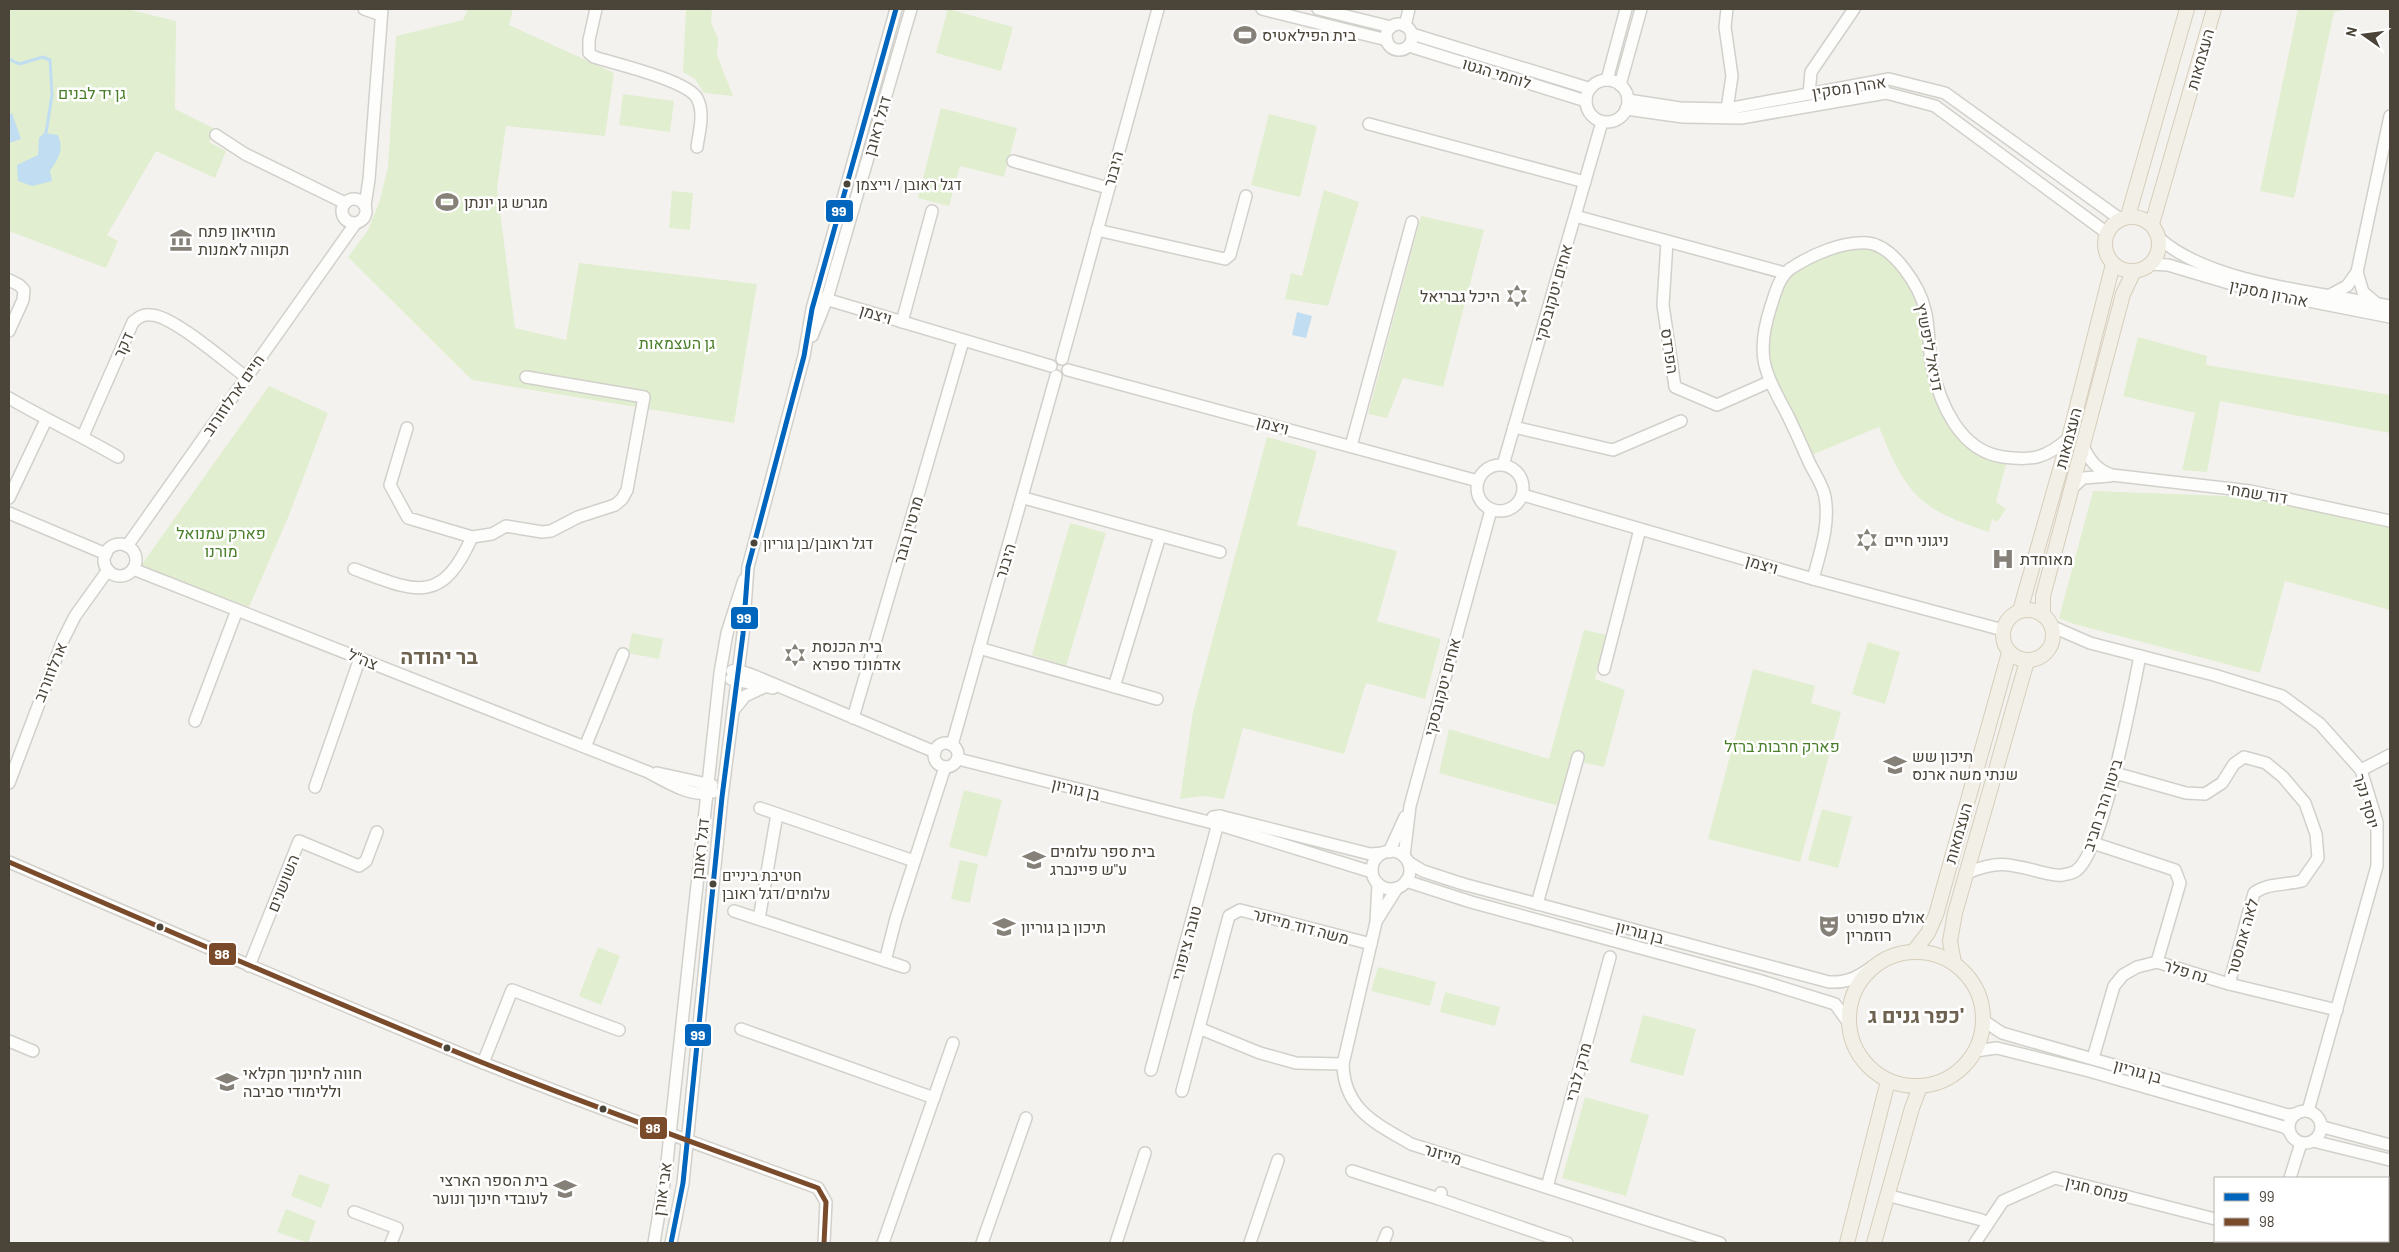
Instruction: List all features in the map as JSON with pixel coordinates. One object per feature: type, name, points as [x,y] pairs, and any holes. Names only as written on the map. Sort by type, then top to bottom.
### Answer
[{"type":"main road","name":"העצמאות","points":[[2124,218],[2187,9]]},
{"type":"main road","name":"העצמאות","points":[[2152,224],[2214,9]]},
{"type":"main road","points":[[2124,218],[2145,219],[2152,224],[2158,238],[2159,250],[2150,264],[2134,271],[2127,271],[2113,264],[2105,249],[2107,232],[2124,218]]},
{"type":"main road","name":"העצמאות","points":[[2020,611],[2069,438],[2113,264]]},
{"type":"main road","name":"העצמאות","points":[[2047,620],[2043,596],[2124,294],[2134,271]]},
{"type":"main road","points":[[2028,610],[2047,620],[2053,639],[2041,657],[2027,661],[2009,653],[2003,642],[2003,630],[2009,618],[2020,611],[2028,610]]},
{"type":"main road","name":"העצמאות","points":[[1914,951],[1928,933],[1936,915],[2009,653]]},
{"type":"main road","name":"העצמאות","points":[[1954,962],[1950,941],[1955,913],[2027,661]]},
{"type":"main road","points":[[1914,951],[1935,954],[1954,962],[1970,978],[1980,998],[1984,1021],[1975,1051],[1961,1069],[1942,1081],[1920,1087],[1904,1086],[1888,1081],[1872,1071],[1860,1057],[1852,1040],[1848,1022],[1850,1002],[1859,982],[1872,967],[1892,955],[1914,951]]},
{"type":"main road","points":[[1847,1243],[1888,1081]]},
{"type":"main road","points":[[1874,1243],[1912,1108],[1920,1087]]},
{"type":"street","points":[[350,222],[342,214],[355,203],[369,183],[382,12],[364,9]]},
{"type":"street","points":[[596,9],[589,40],[589,53],[594,57],[685,86],[697,98],[702,114],[697,147]]},
{"type":"street","name":"דגל ראובן","points":[[669,1134],[707,782],[720,673],[727,633],[748,567],[804,356],[816,296],[896,9]]},
{"type":"street","name":"דגל ראובן","points":[[804,356],[827,299],[911,9]]},
{"type":"street","name":"היבנר","points":[[1062,359],[1158,9]]},
{"type":"street","name":"לוחמי הגטו","points":[[1262,9],[1387,40],[1395,49],[1402,50],[1408,35]]},
{"type":"street","name":"לוחמי הגטו","points":[[1318,9],[1391,28],[1396,25],[1408,35],[1586,101]]},
{"type":"street","points":[[1408,35],[1409,9]]},
{"type":"street","points":[[1607,80],[1626,9]]},
{"type":"street","points":[[1620,85],[1607,80],[1588,88],[1586,101],[1590,114],[1602,122],[1619,118],[1627,104],[1620,85],[1641,9]]},
{"type":"street","points":[[1727,9],[1725,28],[1732,76],[1727,109]]},
{"type":"street","points":[[1809,94],[1811,72],[1854,9]]},
{"type":"street","points":[[1387,40],[1387,33],[1391,28]]},
{"type":"street","name":"לוחמי הגטו","points":[[1408,35],[1588,88]]},
{"type":"street","name":"אהרן מסקין","points":[[1627,104],[1727,109],[1889,79],[1945,92],[2124,218]]},
{"type":"street","name":"אהרן מסקין","points":[[1627,104],[1683,117],[1740,118],[1886,92],[1935,106],[2107,232]]},
{"type":"street","points":[[2330,295],[2347,286],[2357,272],[2390,116]]},
{"type":"street","name":"אחים יטקובסקי","points":[[1503,465],[1602,122]]},
{"type":"street","points":[[1369,124],[1585,182]]},
{"type":"street","points":[[216,135],[245,154],[355,203]]},
{"type":"street","points":[[1013,161],[1108,188]]},
{"type":"street","points":[[1097,230],[1225,259],[1230,255],[1246,196]]},
{"type":"street","name":"חיים ארלוזורוב","points":[[127,546],[339,244],[350,222],[365,217],[355,203]]},
{"type":"street","points":[[902,322],[932,211]]},
{"type":"street","points":[[1575,216],[1785,273],[1770,311],[1763,348],[1764,365],[1769,382],[1825,495],[1827,525],[1813,579]]},
{"type":"street","points":[[1351,446],[1412,222]]},
{"type":"street","name":"אהרון מסקין","points":[[2158,238],[2176,253],[2200,264],[2256,280],[2390,306]]},
{"type":"street","name":"הפרדס","points":[[1667,242],[1663,305],[1675,387],[1717,405],[1769,382]]},
{"type":"street","name":"דניאל ליפשיץ","points":[[1785,273],[1819,253],[1842,246],[1873,244],[1890,255],[1915,282],[1925,310],[1932,366],[1942,404],[1961,433],[1978,448],[1996,456],[2008,458],[2036,458],[2053,452],[2069,438]]},
{"type":"street","name":"אהרון מסקין","points":[[2150,264],[2168,265],[2252,290],[2390,317]]},
{"type":"street","points":[[2357,272],[2363,292],[2377,304]]},
{"type":"street","points":[[9,280],[19,284],[24,290],[23,300],[9,330]]},
{"type":"street","name":"ויצמן","points":[[816,296],[1050,366]]},
{"type":"street","name":"דקר","points":[[83,436],[133,322],[142,315],[153,314],[173,325],[246,377]]},
{"type":"street","name":"מרטין בובר","points":[[853,718],[963,341]]},
{"type":"street","points":[[1062,359],[1068,364],[1068,370],[1065,375],[1056,376],[1052,373],[1050,366],[1054,360],[1062,359]]},
{"type":"street","name":"ויצמן","points":[[1068,370],[1478,481]]},
{"type":"street","name":"היבנר","points":[[952,745],[1024,498],[1056,376]]},
{"type":"street","points":[[407,428],[390,485],[408,518],[472,537],[492,534],[506,526],[542,532],[551,531],[578,517],[615,505],[622,499],[627,490],[644,397],[526,377]]},
{"type":"street","points":[[9,398],[46,420],[83,436],[118,457]]},
{"type":"street","points":[[9,498],[46,420]]},
{"type":"street","points":[[1514,427],[1613,450],[1681,421]]},
{"type":"street","name":"דוד שמחי","points":[[2083,446],[2088,457],[2096,467],[2104,472],[2122,476],[2250,491],[2390,521]]},
{"type":"street","points":[[1503,465],[1517,472],[1522,478],[1523,495],[1518,504],[1504,512],[1491,510],[1478,497],[1478,481],[1485,470],[1492,466],[1503,465]]},
{"type":"street","name":"דוד שמחי","points":[[2070,490],[2083,478],[2122,476]]},
{"type":"street","name":"ויצמן","points":[[1523,495],[1813,579],[2003,630]]},
{"type":"street","points":[[1024,498],[1220,552]]},
{"type":"street","name":"אחים יטקובסקי","points":[[1406,859],[1410,806],[1491,510]]},
{"type":"street","points":[[9,513],[106,554]]},
{"type":"street","points":[[1604,669],[1640,529]]},
{"type":"street","points":[[1114,687],[1160,536]]},
{"type":"street","points":[[354,569],[406,588],[424,589],[444,580],[461,561],[472,537]]},
{"type":"street","points":[[117,545],[127,546],[134,554],[133,569],[121,576],[113,575],[104,562],[106,554],[117,545]]},
{"type":"street","name":"דגל ראובן","points":[[686,1139],[748,567]]},
{"type":"street","name":"צה\"ל","points":[[133,569],[648,772],[676,786],[706,794],[723,790]]},
{"type":"street","name":"ארלוזורוב","points":[[9,783],[62,640],[75,616],[108,570]]},
{"type":"street","points":[[195,721],[237,610]]},
{"type":"street","name":"יוסף נקר","points":[[2047,620],[2090,643],[2256,686],[2282,696],[2320,724],[2361,770],[2376,822],[2377,866],[2308,1111]]},
{"type":"street","points":[[979,648],[1156,698]]},
{"type":"street","points":[[585,747],[623,654]]},
{"type":"street","name":"ביטון הרב חביב","points":[[1967,873],[1987,865],[2000,864],[2062,875],[2076,871],[2093,843],[2115,773],[2140,656]]},
{"type":"street","points":[[315,787],[360,658]]},
{"type":"street","points":[[720,673],[784,689],[935,752]]},
{"type":"street","points":[[737,676],[764,687],[784,689]]},
{"type":"street","points":[[732,713],[745,696],[764,687]]},
{"type":"street","points":[[944,744],[952,745],[957,751],[958,759],[953,765],[945,767],[938,764],[935,752],[944,744]]},
{"type":"street","points":[[2361,770],[2390,754]]},
{"type":"street","points":[[1537,904],[1578,757]]},
{"type":"street","name":"לאה אמסטר","points":[[2115,773],[2186,793],[2206,794],[2222,783],[2234,764],[2244,757],[2266,763],[2283,777],[2305,803],[2316,834],[2318,858],[2302,881],[2284,885],[2263,886],[2254,893],[2229,984]]},
{"type":"street","name":"בן גוריון","points":[[958,759],[1194,818],[1219,820],[1370,854],[1386,852]]},
{"type":"street","points":[[885,961],[896,918],[945,767]]},
{"type":"street","name":"צה\"ל","points":[[648,772],[707,782],[723,790]]},
{"type":"street","name":"אחים יטקובסקי","points":[[1386,852],[1410,806]]},
{"type":"street","points":[[760,808],[914,861]]},
{"type":"street","points":[[759,919],[777,814]]},
{"type":"street","name":"בן גוריון","points":[[1219,820],[1372,872]]},
{"type":"street","name":"טובה ציפורי","points":[[1151,1070],[1219,820]]},
{"type":"street","name":"השושנים","points":[[249,966],[300,841],[359,866],[366,861],[377,832]]},
{"type":"street","points":[[2093,843],[2175,870],[2178,874],[2180,883],[2156,962]]},
{"type":"street","points":[[1386,852],[1406,859],[1410,872],[1401,885],[1387,889],[1378,884],[1372,872],[1374,862],[1386,852]]},
{"type":"street","name":"בן גוריון","points":[[1406,859],[1423,871],[1537,904],[1830,982],[1843,982],[1854,979],[1872,967]]},
{"type":"street","points":[[9,862],[249,966],[483,1062],[669,1134],[818,1188],[826,1202],[824,1243]]},
{"type":"street","name":"מייזנר","points":[[1378,884],[1376,922],[1344,1064],[1344,1076],[1357,1108],[1373,1122],[1411,1144],[1720,1243]]},
{"type":"street","name":"בן גוריון","points":[[1401,885],[1758,980],[1835,1004],[1848,1022]]},
{"type":"street","name":"מייזנר","points":[[1376,922],[1401,885]]},
{"type":"street","name":"משה דוד מייזנר","points":[[1182,1091],[1201,1029],[1229,916],[1240,910],[1371,944]]},
{"type":"street","points":[[734,911],[904,966]]},
{"type":"street","name":"מרק לברי","points":[[1547,1188],[1610,957]]},
{"type":"street","name":"נח פלר","points":[[2093,1058],[2114,986],[2123,975],[2137,967],[2156,962],[2229,984],[2337,1010]]},
{"type":"street","points":[[483,1062],[512,990],[618,1030]]},
{"type":"street","name":"בן גוריון","points":[[1984,1021],[2002,1033],[2288,1114],[2296,1114]]},
{"type":"street","points":[[741,1029],[934,1098]]},
{"type":"street","points":[[1201,1029],[1260,1053],[1296,1063],[1344,1064]]},
{"type":"street","points":[[9,1041],[33,1050]]},
{"type":"street","points":[[883,1243],[953,1043]]},
{"type":"street","name":"בן גוריון","points":[[1975,1051],[1997,1048],[2080,1069],[2289,1130]]},
{"type":"street","points":[[2390,1144],[2323,1127],[2317,1116],[2308,1111],[2296,1114],[2290,1121],[2289,1130],[2293,1138],[2300,1142],[2313,1142],[2390,1160]]},
{"type":"street","points":[[982,1243],[1026,1118]]},
{"type":"street","points":[[2313,1142],[2320,1134],[2321,1124]]},
{"type":"street","name":"אבי אורן","points":[[654,1243],[666,1171],[669,1134]]},
{"type":"street","name":"אבי אורן","points":[[671,1243],[682,1183],[686,1139]]},
{"type":"street","points":[[2290,1177],[2300,1142]]},
{"type":"street","points":[[1116,1243],[1145,1153]]},
{"type":"street","points":[[1250,1243],[1278,1160]]},
{"type":"street","points":[[1352,1171],[1440,1196],[1567,1243]]},
{"type":"street","name":"פנחס חגין","points":[[1975,1243],[2003,1201],[2055,1178],[2214,1219]]},
{"type":"street","points":[[1894,1196],[1982,1220]]},
{"type":"street","points":[[354,1212],[397,1228],[391,1243]]},
{"type":"green space","name":"גן יד לבנים","points":[[9,9],[126,9],[176,21],[175,109],[215,129],[209,142],[226,151],[215,178],[156,151],[107,235],[118,241],[106,268],[9,231]]},
{"type":"green space","name":"גן העצמאות","points":[[468,9],[513,9],[509,25],[614,73],[605,136],[506,126],[497,188],[515,328],[566,340],[579,263],[757,284],[734,423],[472,380],[348,257],[368,230],[380,200],[388,167],[396,36],[463,20]]},
{"type":"green space","points":[[686,9],[712,9],[711,22],[718,39],[717,55],[733,96],[704,93],[695,79],[683,72]]},
{"type":"green space","points":[[948,9],[1013,27],[1001,71],[936,53]]},
{"type":"green space","points":[[2298,9],[2346,9],[2334,12],[2294,198],[2260,191]]},
{"type":"green space","points":[[623,94],[674,101],[670,132],[619,125]]},
{"type":"green space","points":[[941,108],[1017,128],[1004,177],[960,166],[949,206],[918,198]]},
{"type":"green space","points":[[1269,114],[1317,126],[1300,197],[1251,185]]},
{"type":"green space","points":[[1324,190],[1359,202],[1328,306],[1285,299],[1291,273],[1302,276]]},
{"type":"green space","points":[[672,191],[693,193],[690,230],[669,228]]},
{"type":"green space","points":[[1421,216],[1484,230],[1443,387],[1403,378],[1387,418],[1368,414]]},
{"type":"green space","points":[[1870,244],[1915,282],[1932,366],[1961,433],[2008,457],[1996,502],[2006,509],[1997,522],[1992,519],[1989,532],[1946,516],[1918,497],[1898,469],[1879,427],[1807,457],[1764,365],[1776,291],[1801,262]]},
{"type":"green space","points":[[2138,337],[2207,356],[2206,365],[2390,395],[2390,433],[2220,401],[2207,472],[2182,470],[2195,413],[2123,396]]},
{"type":"green space","name":"פארק עמנואל מורנו","points":[[269,386],[328,413],[287,520],[249,607],[140,567]]},
{"type":"green space","points":[[1267,437],[1317,451],[1297,525],[1397,551],[1377,621],[1441,639],[1425,699],[1366,683],[1344,754],[1243,728],[1224,799],[1203,796],[1180,799],[1193,712]]},
{"type":"green space","points":[[2093,491],[2252,497],[2390,527],[2390,610],[2285,581],[2260,673],[2074,624],[2059,618]]},
{"type":"green space","points":[[1070,523],[1106,533],[1066,666],[1032,655]]},
{"type":"green space","points":[[1584,630],[1607,635],[1595,679],[1625,690],[1604,767],[1570,760],[1559,806],[1439,773],[1449,729],[1549,759]]},
{"type":"green space","points":[[632,633],[663,639],[659,659],[628,653]]},
{"type":"green space","points":[[1868,642],[1900,652],[1885,704],[1852,694]]},
{"type":"green space","name":"פארק חרבות ברזל","points":[[1753,669],[1815,686],[1811,703],[1841,712],[1800,862],[1708,839]]},
{"type":"green space","points":[[964,790],[1002,800],[987,857],[949,847]]},
{"type":"green space","points":[[1822,809],[1852,817],[1838,868],[1808,860]]},
{"type":"green space","points":[[960,860],[978,864],[970,903],[951,899]]},
{"type":"green space","points":[[598,947],[620,956],[601,1005],[579,996]]},
{"type":"green space","points":[[1378,967],[1436,982],[1430,1006],[1371,991]]},
{"type":"green space","points":[[1445,992],[1500,1007],[1495,1026],[1440,1012]]},
{"type":"green space","points":[[1643,1015],[1696,1029],[1683,1076],[1630,1062]]},
{"type":"green space","points":[[1585,1097],[1649,1115],[1626,1196],[1562,1178]]},
{"type":"green space","points":[[299,1174],[330,1185],[321,1208],[291,1196]]},
{"type":"green space","points":[[286,1209],[316,1221],[308,1243],[277,1232]]},
{"type":"water","points":[[12,113],[21,139],[9,143],[9,115]]},
{"type":"water","points":[[44,133],[58,135],[61,145],[60,154],[50,171],[52,181],[32,186],[18,181],[17,165],[38,155],[39,138]]},
{"type":"water","points":[[1297,312],[1312,316],[1306,338],[1292,335]]},
{"type":"waterway","points":[[9,59],[19,64],[43,57],[50,60],[52,95],[46,133]]},
{"type":"transit line","name":"99","points":[[671,1243],[683,1183],[722,797],[743,634],[748,567],[804,356],[812,309],[896,9]]},
{"type":"transit line","name":"98","points":[[9,862],[304,989],[481,1062],[607,1111],[818,1188],[826,1202],[824,1243]]},
{"type":"place","name":"בית הפילאטיס","points":[[1245,35]]},
{"type":"place","name":"דגל ראובן / וייצמן","points":[[847,184]]},
{"type":"place","name":"מגרש גן יונתן","points":[[447,202]]},
{"type":"place","name":"מוזיאון פתח תקווה לאמנות","points":[[181,240]]},
{"type":"place","name":"היכל גבריאל","points":[[1517,296]]},
{"type":"place","name":"ניגוני חיים","points":[[1867,540]]},
{"type":"place","name":"דגל ראובן/בן גוריון","points":[[754,543]]},
{"type":"place","name":"מאוחדת","points":[[2003,559]]},
{"type":"place","name":"בית הכנסת אדמונד ספרא","points":[[795,655]]},
{"type":"place","name":"תיכון שש שנתי משה ארנס","points":[[1895,765]]},
{"type":"place","name":"בית ספר עלומים ע\"ש פיינברג","points":[[1034,860]]},
{"type":"place","name":"חטיבת ביניים עלומים/דגל ראובן","points":[[713,884]]},
{"type":"place","name":"אולם ספורט רוזמרין","points":[[1829,926]]},
{"type":"place","name":"תיכון בן גוריון","points":[[1004,927]]},
{"type":"place","name":"חווה לחינוך חקלאי וללימודי סביבה","points":[[227,1082]]},
{"type":"place","name":"בית הספר הארצי לעובדי חינוך ונוער","points":[[565,1189]]},
{"type":"district","name":"בר יהודה","points":[[439,657]]},
{"type":"district","name":"כפר גנים ג'","points":[[1916,1016]]}]
